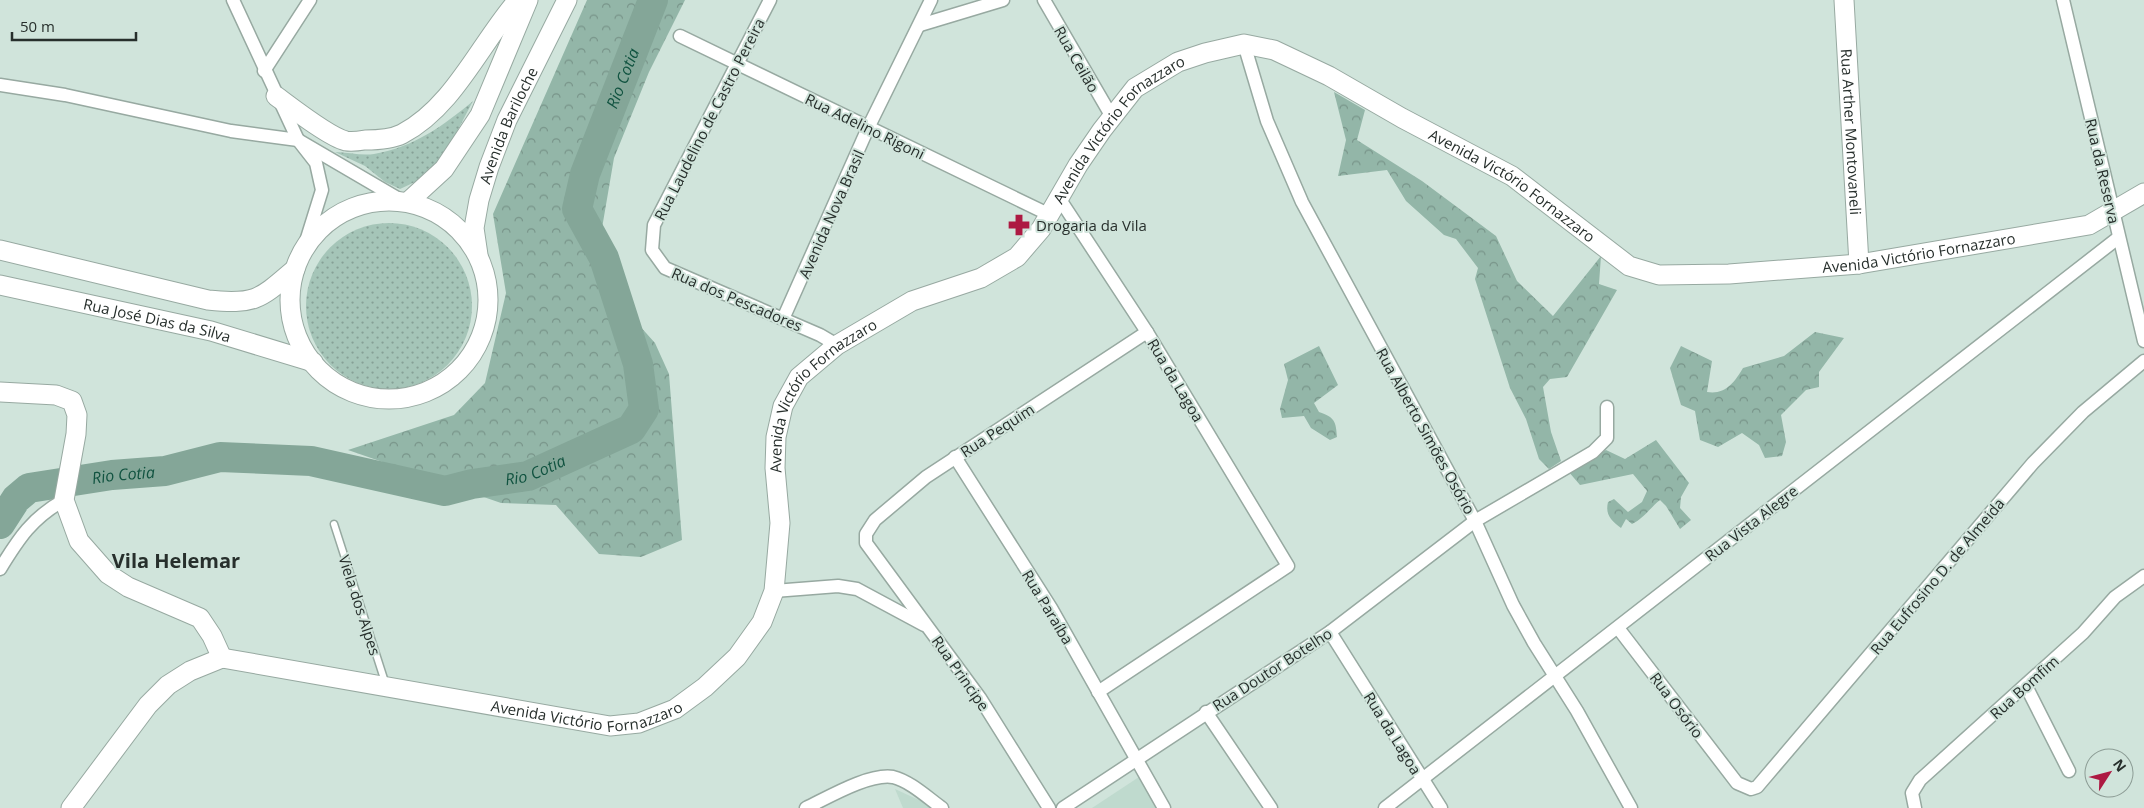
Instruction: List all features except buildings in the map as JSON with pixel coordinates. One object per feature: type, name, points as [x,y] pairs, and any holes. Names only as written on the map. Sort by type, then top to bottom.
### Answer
[{"type":"street","points":[[0,85],[65,95],[231,131],[298,140],[406,202],[435,213],[461,232],[479,258],[486,281],[488,305],[484,329],[475,351],[460,370],[442,384],[420,394],[397,399],[373,398],[350,391],[330,379],[312,362],[300,341],[292,318],[290,293],[295,269],[303,251],[322,190],[316,163],[298,140],[264,71],[233,0]]},
{"type":"street","points":[[264,71],[310,0]]},
{"type":"street","points":[[276,96],[304,118],[345,141],[375,140],[401,135],[426,118],[460,80],[504,16],[518,0]]},
{"type":"street","name":"Avenida Bariloche","points":[[406,202],[444,169],[480,115],[528,0]]},
{"type":"street","name":"Avenida Bariloche","points":[[479,258],[474,228],[479,200],[489,167],[507,120],[567,0]]},
{"type":"street","name":"Rua Laudelino de Castro Pereira","points":[[651,240],[654,225],[770,0]]},
{"type":"street","name":"Avenida Nova Brasil","points":[[783,319],[868,128],[931,0]]},
{"type":"street","points":[[920,25],[1003,0]]},
{"type":"street","name":"Rua Ceilão","points":[[1044,0],[1112,117]]},
{"type":"street","name":"Rua Arther Montovaneli","points":[[1844,0],[1859,264]]},
{"type":"street","name":"Rua da Reserva","points":[[2063,0],[2144,341]]},
{"type":"street","name":"Rua Adelino Rigoni","points":[[680,36],[1050,215]]},
{"type":"street","name":"Avenida Victório Fornazzaro","points":[[222,658],[610,726],[639,723],[675,709],[705,687],[737,657],[762,622],[774,591],[780,522],[775,468],[776,437],[783,406],[799,377],[837,345],[912,301],[981,278],[1017,257],[1041,229],[1078,165],[1135,88],[1155,74],[1178,62],[1205,53],[1244,44],[1274,50],[1329,76],[1402,118],[1512,176],[1629,266],[1659,274],[1683,276],[1859,264],[2089,225],[2144,193]]},
{"type":"street","name":"Rua Alberto Simões Osório","points":[[1244,44],[1266,121],[1302,202],[1475,521],[1513,605],[1554,676],[1577,711],[1631,808]]},
{"type":"street","name":"Rua da Lagoa","points":[[1059,198],[1146,332],[1288,566],[1098,692]]},
{"type":"street","points":[[303,251],[321,228],[339,214],[367,204],[406,202]]},
{"type":"street","name":"Rua Vista Alegre","points":[[1384,808],[2118,238]]},
{"type":"street","name":"Rua dos Pescadores","points":[[651,240],[652,250],[665,268],[783,319],[837,345]]},
{"type":"street","name":"Rua José Dias da Silva","points":[[0,250],[208,300],[233,302],[247,301],[266,294],[295,269]]},
{"type":"street","name":"Rua José Dias da Silva","points":[[0,286],[211,331],[312,362]]},
{"type":"street","name":"Rua Pequim","points":[[866,543],[866,534],[875,520],[926,477],[1146,332]]},
{"type":"street","name":"Rua Eufrosino D. de Almeida","points":[[1737,783],[1751,789],[1761,783],[2033,463],[2083,412],[2144,361]]},
{"type":"street","points":[[0,392],[56,395],[72,401],[77,415],[76,434],[64,500],[79,541],[101,567],[128,587],[200,618],[212,636],[222,658],[190,671],[168,685],[148,705],[72,808]]},
{"type":"street","name":"Rua Doutor Botelho","points":[[1063,808],[1330,632],[1475,521],[1602,445],[1607,438],[1606,407]]},
{"type":"street","name":"Rua Paraíba","points":[[955,457],[1051,608],[1164,808]]},
{"type":"street","points":[[0,569],[18,539],[34,520],[64,500]]},
{"type":"street","name":"Rua Principe","points":[[866,543],[980,698],[1049,808]]},
{"type":"street","name":"Rua Bomfim","points":[[1914,805],[1912,794],[1920,780],[2083,633],[2115,597],[2144,576]]},
{"type":"street","points":[[774,591],[838,586],[856,589],[928,627]]},
{"type":"street","name":"Rua Osório","points":[[1618,628],[1737,783]]},
{"type":"street","name":"Rua da Lagoa","points":[[1330,632],[1441,808]]},
{"type":"street","points":[[2026,686],[2069,771]]},
{"type":"street","points":[[1206,712],[1271,808]]},
{"type":"street","points":[[806,808],[876,778],[893,777],[911,786],[942,808]]},
{"type":"lane","name":"Viela dos Alpes","points":[[334,524],[386,686]]},
{"type":"shaded area","points":[[473,101],[440,164],[428,176],[400,189],[385,182],[365,166],[335,152],[374,154],[389,151],[415,141],[439,127]]},
{"type":"shaded area","points":[[397,223],[421,229],[448,247],[466,274],[471,290],[471,322],[466,338],[448,365],[435,375],[413,386],[381,389],[357,383],[336,370],[325,359],[309,330],[306,298],[312,274],[325,253],[336,242],[365,226]]},
{"type":"shaded area","points":[[1139,777],[1158,808],[1092,808]]},
{"type":"shaded area","points":[[895,789],[921,801],[931,808],[903,808]]},
{"type":"green space","points":[[587,0],[685,0],[649,72],[614,158],[594,275],[655,343],[669,374],[682,540],[641,557],[599,554],[556,505],[501,503],[348,450],[454,415],[485,383],[506,293],[493,214]]},
{"type":"green space","points":[[1334,92],[1365,110],[1357,140],[1422,181],[1496,236],[1517,281],[1553,316],[1601,256],[1599,284],[1617,290],[1567,377],[1550,379],[1543,387],[1551,432],[1561,461],[1549,469],[1539,459],[1526,419],[1510,388],[1475,279],[1478,268],[1456,239],[1444,235],[1406,201],[1387,170],[1338,176],[1346,140]]},
{"type":"green space","points":[[1815,332],[1844,338],[1819,372],[1819,387],[1806,390],[1781,415],[1786,442],[1782,456],[1765,458],[1759,445],[1742,433],[1718,447],[1700,440],[1695,411],[1681,405],[1670,368],[1681,346],[1712,361],[1707,392],[1719,392],[1728,387],[1743,368],[1784,356]]},
{"type":"green space","points":[[1319,346],[1338,385],[1314,403],[1319,412],[1334,421],[1337,437],[1330,440],[1311,428],[1304,416],[1282,418],[1280,409],[1288,380],[1284,364]]},
{"type":"green space","points":[[1656,440],[1689,483],[1681,497],[1680,508],[1691,520],[1680,529],[1666,506],[1660,500],[1636,522],[1632,524],[1626,519],[1621,528],[1608,514],[1608,502],[1614,499],[1628,512],[1642,502],[1647,491],[1633,474],[1580,485],[1568,471],[1606,450],[1625,459]]},
{"type":"waterway","name":"Rio Cotia","points":[[0,524],[16,499],[29,488],[112,475],[165,471],[220,457],[311,461],[445,491],[472,484],[528,476],[631,429],[644,409],[638,364],[604,258],[577,209],[585,174],[653,0]]},
{"type":"place","name":"Drogaria da Vila","points":[[1019,225]]},
{"type":"district","name":"Vila Helemar","points":[[176,560]]}]
